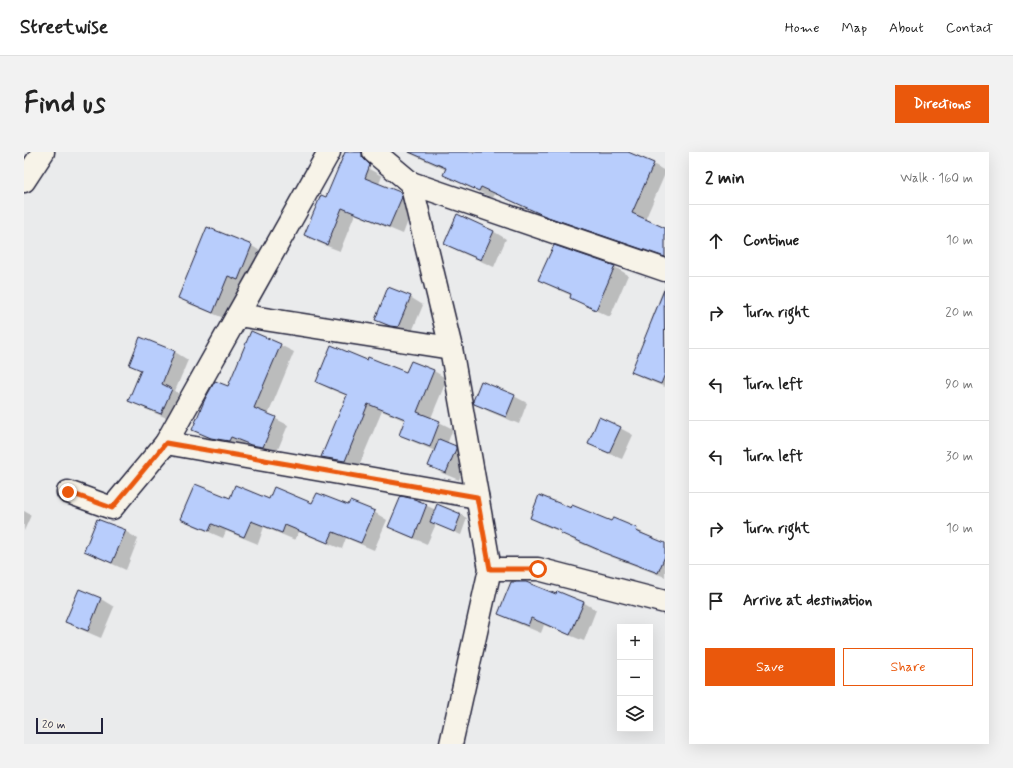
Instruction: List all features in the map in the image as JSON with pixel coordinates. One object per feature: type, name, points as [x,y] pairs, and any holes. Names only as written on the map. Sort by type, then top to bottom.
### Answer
[{"type":"street","points":[[24,181],[43,152]]},
{"type":"street","points":[[68,492],[112,508],[166,443],[329,152]]},
{"type":"street","points":[[374,152],[411,183],[665,270]]},
{"type":"street","points":[[411,183],[451,348],[490,569],[450,744]]},
{"type":"street","points":[[238,315],[451,348]]},
{"type":"street","points":[[166,443],[477,497]]},
{"type":"street","points":[[490,569],[538,569],[665,602]]},
{"type":"building","points":[[345,152],[362,152],[362,157],[370,165],[365,178],[400,192],[402,197],[389,227],[342,208],[327,245],[304,235],[321,195],[326,197]]},
{"type":"building","points":[[409,152],[628,152],[654,163],[632,213],[665,228],[665,257],[545,216],[481,187],[479,191],[443,175],[446,168]]},
{"type":"building","points":[[457,214],[494,231],[481,260],[444,244]]},
{"type":"building","points":[[207,227],[252,245],[238,280],[228,276],[213,313],[178,298]]},
{"type":"building","points":[[554,245],[615,266],[596,310],[570,298],[571,294],[538,280]]},
{"type":"building","points":[[388,287],[411,296],[398,327],[390,326],[375,320]]},
{"type":"building","points":[[664,290],[665,374],[661,384],[631,372]]},
{"type":"building","points":[[251,331],[281,344],[254,408],[276,417],[263,447],[251,445],[231,437],[229,441],[211,438],[192,430],[205,399],[215,381],[228,386]]},
{"type":"building","points":[[140,337],[175,351],[162,384],[172,389],[161,414],[128,401],[141,370],[129,365]]},
{"type":"building","points":[[331,345],[367,360],[368,357],[406,372],[411,361],[434,370],[417,412],[440,421],[430,447],[399,435],[405,419],[368,404],[345,461],[321,457],[347,395],[316,382]]},
{"type":"building","points":[[481,381],[515,395],[506,417],[474,404],[473,401]]},
{"type":"building","points":[[599,417],[621,427],[609,453],[588,444]]},
{"type":"building","points":[[439,439],[456,446],[446,473],[428,466]]},
{"type":"building","points":[[195,484],[230,498],[235,485],[269,499],[274,487],[312,503],[317,493],[348,505],[350,501],[375,511],[361,543],[333,532],[328,543],[285,525],[282,533],[251,521],[244,537],[212,524],[209,531],[180,519]]},
{"type":"building","points":[[539,495],[571,508],[572,505],[611,521],[613,518],[637,528],[636,531],[665,543],[665,556],[658,573],[599,551],[560,533],[561,531],[530,518]]},
{"type":"building","points":[[401,496],[427,504],[414,538],[388,527]]},
{"type":"building","points":[[437,504],[461,514],[454,532],[430,522]]},
{"type":"building","points":[[97,519],[126,530],[112,563],[84,551]]},
{"type":"building","points":[[511,582],[526,582],[556,594],[557,591],[584,602],[570,635],[531,618],[528,626],[498,614]]},
{"type":"building","points":[[79,589],[101,598],[88,631],[65,622]]},
{"type":"route","points":[[68,492],[112,508],[166,443],[477,497],[490,569],[538,569]]}]
